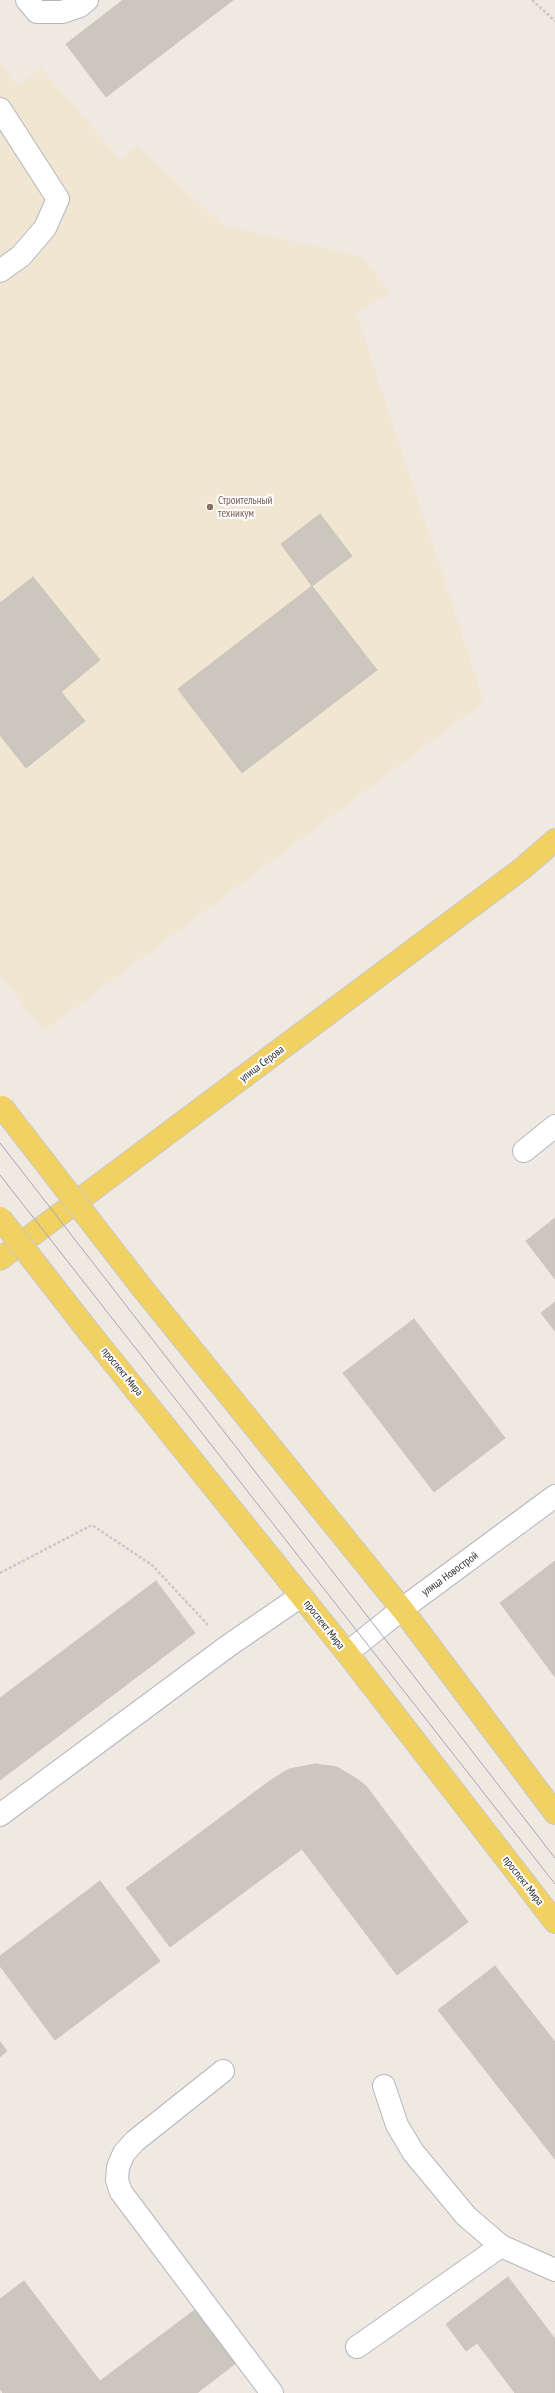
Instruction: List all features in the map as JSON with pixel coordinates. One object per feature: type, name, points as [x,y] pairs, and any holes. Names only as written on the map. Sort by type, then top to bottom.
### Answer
[{"type":"main road","points":[[523,868],[555,840]]},
{"type":"main road","points":[[523,868],[555,851]]},
{"type":"main road","name":"улица Серова","points":[[0,1259],[523,868]]},
{"type":"main road","points":[[1,1106],[143,1289],[402,1609],[555,1813]]},
{"type":"main road","name":"проспект Мира","points":[[0,1218],[89,1332],[347,1653],[555,1922]]},
{"type":"street","points":[[27,0],[37,12],[62,12],[80,6],[87,0]]},
{"type":"street","points":[[0,109],[58,199],[45,228],[21,256],[0,271]]},
{"type":"street","points":[[524,1151],[555,1126]]},
{"type":"street","name":"улица Новострой","points":[[347,1653],[402,1609],[555,1496]]},
{"type":"street","points":[[0,1815],[228,1646],[301,1596]]},
{"type":"street","points":[[223,2071],[135,2140],[124,2153],[118,2167],[117,2180],[121,2192],[272,2393]]},
{"type":"street","points":[[384,2086],[396,2125],[413,2152],[466,2216],[501,2246],[536,2260],[555,2270]]},
{"type":"street","points":[[357,2347],[501,2246]]},
{"type":"path","points":[[532,0],[555,21]]},
{"type":"path","points":[[0,1573],[92,1525],[152,1565],[228,1646]]},
{"type":"shaded area","name":"Строительный техникум","points":[[0,64],[18,86],[41,68],[121,161],[137,146],[221,224],[363,258],[390,293],[356,312],[484,702],[44,1031],[0,975]]},
{"type":"building","points":[[123,0],[233,0],[106,97],[66,44]]},
{"type":"building","points":[[320,514],[352,556],[312,586],[281,544]]},
{"type":"building","points":[[33,577],[100,660],[61,692],[85,721],[26,768],[0,735],[0,603]]},
{"type":"building","points":[[312,586],[377,670],[242,773],[178,689]]},
{"type":"building","points":[[555,1218],[555,1279],[526,1241]]},
{"type":"building","points":[[555,1302],[555,1331],[541,1313]]},
{"type":"building","points":[[414,1319],[505,1438],[434,1492],[343,1373]]},
{"type":"building","points":[[555,1561],[555,1677],[500,1603]]},
{"type":"building","points":[[156,1581],[195,1633],[0,1780],[0,1698]]},
{"type":"building","points":[[315,1764],[337,1767],[366,1786],[468,1922],[397,1975],[302,1849],[170,1947],[126,1888],[271,1780],[289,1769]]},
{"type":"building","points":[[100,1881],[160,1961],[55,2040],[0,1966],[0,1956]]},
{"type":"building","points":[[495,1966],[555,2042],[555,2159],[438,2010]]},
{"type":"building","points":[[0,2042],[7,2051],[0,2057]]},
{"type":"building","points":[[508,2277],[555,2339],[555,2393],[515,2393],[477,2343],[466,2351],[446,2324]]},
{"type":"building","points":[[24,2281],[100,2381],[196,2309],[236,2363],[197,2393],[3,2393],[0,2389],[0,2299]]},
{"type":"tram line","points":[[0,1143],[555,1858]]},
{"type":"tram line","points":[[0,1175],[555,1884]]},
{"type":"place","name":"Строительный техникум","points":[[210,507]]}]
